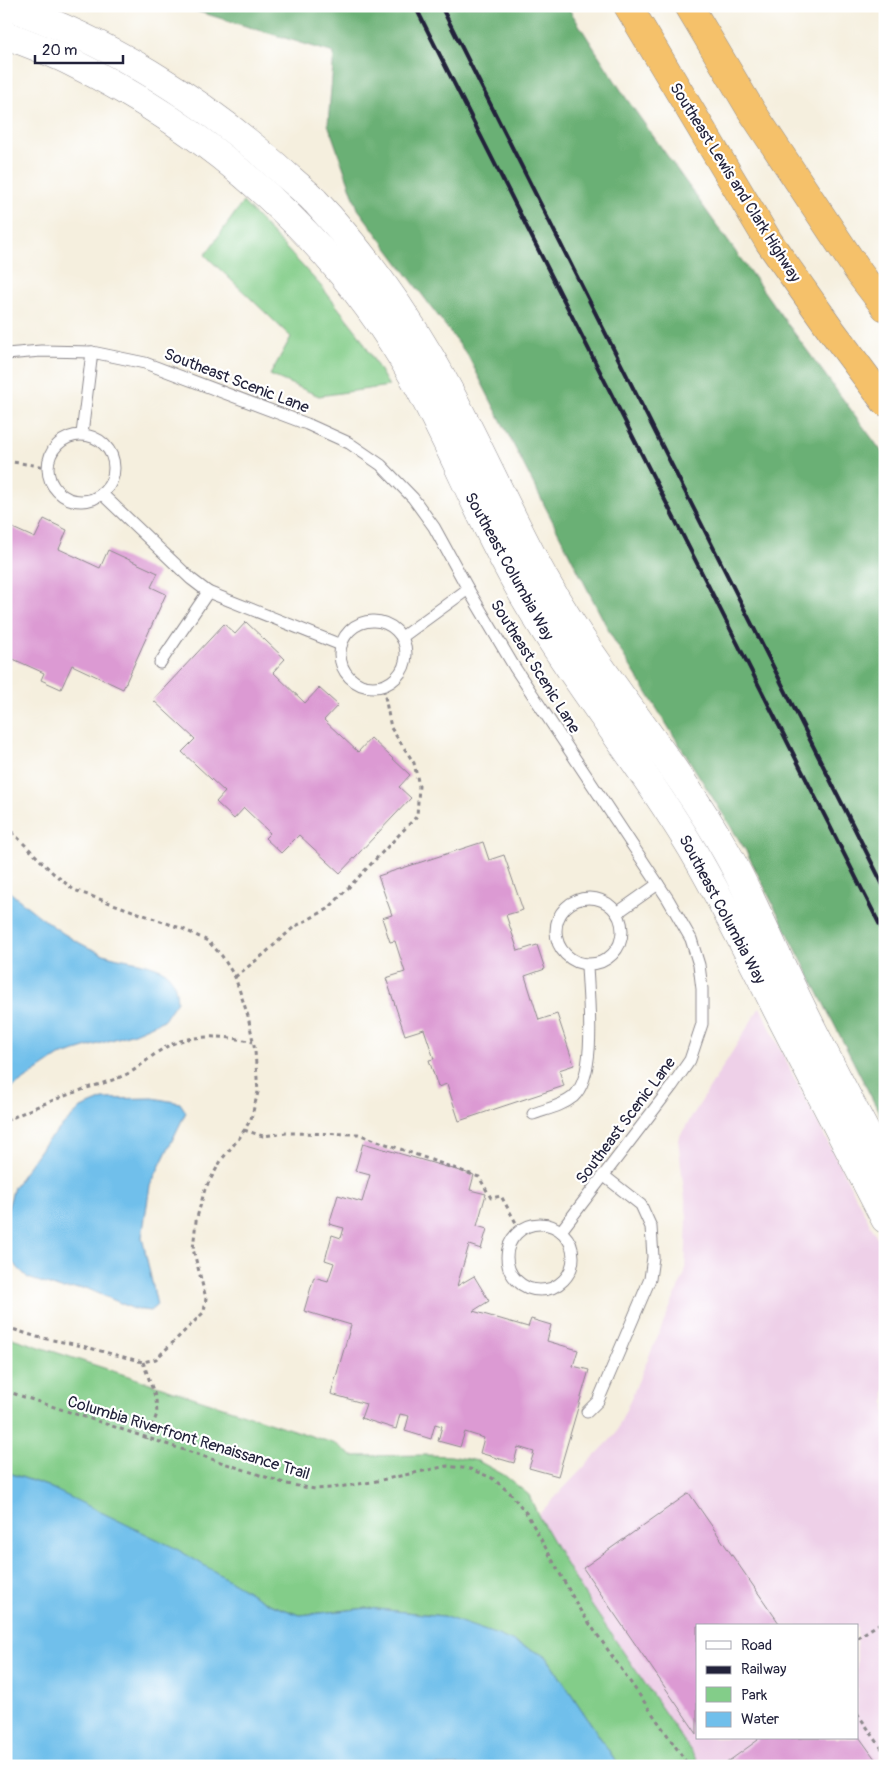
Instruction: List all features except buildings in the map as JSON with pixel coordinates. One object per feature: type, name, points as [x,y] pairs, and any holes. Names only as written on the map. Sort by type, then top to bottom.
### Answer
[{"type":"highway","name":"Southeast Lewis and Clark Highway","points":[[628,6],[770,242],[832,331],[885,402]]},
{"type":"highway","points":[[689,6],[751,110],[860,274],[885,307]]},
{"type":"street","name":"Southeast Columbia Way","points":[[7,6],[79,35],[134,64],[194,100],[247,140],[313,199],[358,249],[395,301],[431,358],[548,586],[579,636],[688,791],[726,853],[759,915],[798,1001],[885,1168]]},
{"type":"street","name":"Southeast Columbia Way","points":[[6,35],[68,60],[129,93],[187,130],[250,180],[300,225],[380,323],[415,381],[474,502],[529,606],[564,662],[659,794],[694,852],[732,921],[885,1219]]},
{"type":"lane","name":"Southeast Scenic Lane","points":[[6,354],[41,351],[92,352],[145,363],[307,424],[349,443],[381,465],[413,498],[434,527],[515,668],[658,884],[691,939],[699,965],[702,989],[702,1024],[690,1060],[561,1231]]},
{"type":"lane","points":[[82,434],[92,352]]},
{"type":"lane","points":[[82,434],[92,436],[101,441],[113,457],[114,468],[113,478],[109,487],[92,500],[82,502],[71,500],[61,495],[54,488],[48,478],[47,467],[49,456],[54,447],[62,440],[82,434]]},
{"type":"lane","points":[[102,494],[191,579],[208,592],[341,645]]},
{"type":"lane","points":[[402,637],[468,589]]},
{"type":"lane","points":[[160,663],[208,592]]},
{"type":"lane","points":[[375,620],[387,623],[402,637],[407,650],[406,662],[401,673],[394,681],[383,686],[371,688],[360,685],[350,678],[343,669],[340,658],[341,645],[345,635],[353,627],[375,620]]},
{"type":"lane","points":[[617,913],[658,884]]},
{"type":"lane","points":[[592,898],[603,900],[617,913],[620,916],[623,927],[622,939],[617,950],[610,958],[599,964],[587,965],[576,962],[566,956],[559,946],[556,935],[556,923],[561,912],[569,904],[580,899],[592,898]]},
{"type":"lane","points":[[533,1114],[559,1105],[573,1096],[584,1080],[589,1051],[587,965]]},
{"type":"lane","points":[[587,1412],[598,1400],[650,1279],[653,1256],[651,1227],[641,1205],[603,1175]]},
{"type":"lane","points":[[530,1225],[554,1226],[570,1242],[574,1253],[573,1265],[568,1276],[560,1284],[550,1289],[538,1290],[527,1288],[517,1282],[510,1272],[507,1261],[508,1249],[512,1239],[520,1230],[530,1225]]},
{"type":"path","points":[[6,462],[47,467]]},
{"type":"path","points":[[236,976],[294,927],[328,909],[417,816],[419,786],[414,763],[391,728],[383,686]]},
{"type":"path","points":[[6,826],[53,873],[74,890],[183,929],[208,940],[236,976],[248,1016],[253,1042],[258,1092],[251,1119],[222,1159],[205,1189],[196,1221],[193,1249],[206,1298],[204,1312],[156,1359],[143,1362],[74,1344],[37,1337],[6,1327]]},
{"type":"path","points":[[6,1120],[35,1106],[127,1074],[144,1064],[160,1050],[175,1042],[232,1037],[253,1042]]},
{"type":"path","points":[[244,1130],[263,1136],[286,1133],[358,1134],[470,1173],[479,1177],[491,1198],[501,1196],[520,1230]]},
{"type":"path","points":[[143,1362],[156,1399],[157,1414],[147,1439]]},
{"type":"path","name":"Columbia Riverfront Renaissance Trail","points":[[6,1392],[287,1484],[315,1489],[372,1482],[447,1466],[470,1469],[492,1478],[510,1493],[527,1514],[580,1610],[689,1766]]},
{"type":"path","points":[[858,1637],[885,1620]]},
{"type":"path","points":[[858,1714],[885,1753]]},
{"type":"shaded area","points":[[760,1007],[885,1253],[885,1766],[701,1766],[590,1603],[538,1515],[615,1435],[685,1273],[687,1217],[678,1139]]},
{"type":"green space","points":[[180,6],[567,6],[626,98],[775,307],[885,456],[885,1124],[746,851],[612,637],[468,356],[358,209],[328,124],[334,53]]},
{"type":"green space","points":[[243,202],[321,286],[358,333],[389,386],[319,396],[270,375],[291,337],[205,255]]},
{"type":"green space","points":[[6,1336],[336,1444],[352,1456],[451,1456],[478,1461],[504,1475],[529,1495],[538,1515],[590,1603],[701,1766],[619,1766],[546,1656],[443,1616],[368,1608],[300,1615],[269,1604],[47,1486],[6,1472]]},
{"type":"water","points":[[6,889],[62,933],[87,947],[109,956],[157,967],[168,974],[174,984],[177,1001],[164,1020],[134,1033],[59,1056],[6,1092]]},
{"type":"water","points":[[153,1098],[180,1103],[186,1112],[150,1186],[142,1237],[157,1305],[150,1311],[134,1309],[86,1288],[61,1289],[28,1278],[11,1261],[6,1242],[6,1215],[14,1187],[44,1144],[81,1108],[103,1099]]},
{"type":"water","points":[[6,1472],[47,1486],[175,1548],[269,1604],[300,1615],[368,1608],[443,1616],[498,1635],[546,1656],[619,1766],[6,1766]]},
{"type":"railway","points":[[415,6],[885,935]]},
{"type":"railway","points":[[441,6],[885,889]]}]
